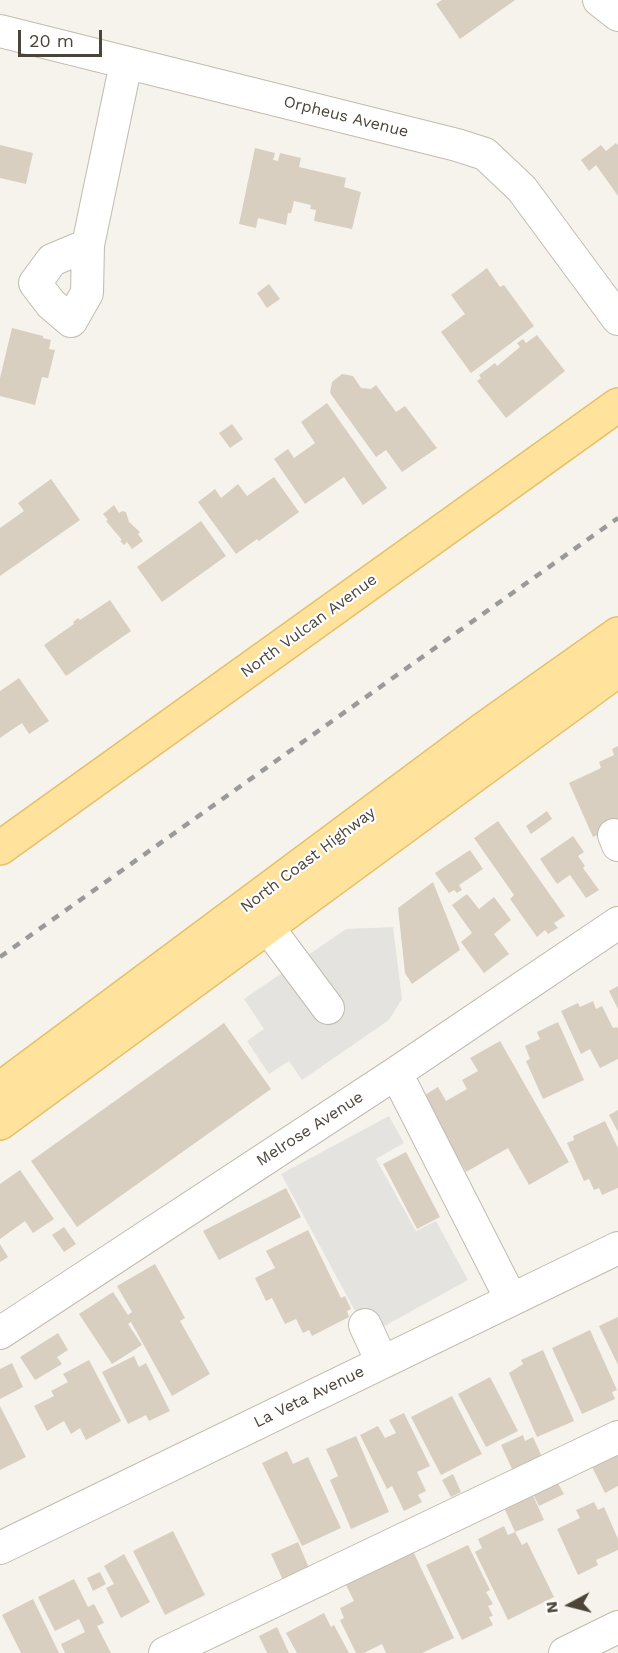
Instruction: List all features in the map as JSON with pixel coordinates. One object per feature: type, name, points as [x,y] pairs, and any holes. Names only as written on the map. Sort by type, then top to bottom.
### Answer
[{"type":"main road","name":"North Vulcan Avenue","points":[[0,848],[618,405]]},
{"type":"main road","name":"North Coast Highway","points":[[0,1123],[481,731],[618,634]]},
{"type":"main road","name":"North Coast Highway","points":[[0,1089],[618,670]]},
{"type":"street","points":[[599,0],[618,15]]},
{"type":"street","name":"Orpheus Avenue","points":[[0,32],[457,145],[485,154],[522,189],[618,319]]},
{"type":"street","points":[[88,245],[126,63]]},
{"type":"street","points":[[258,914],[328,1008]]},
{"type":"street","name":"Melrose Avenue","points":[[0,1333],[396,1073],[618,922]]},
{"type":"street","points":[[396,1073],[511,1299]]},
{"type":"street","name":"La Veta Avenue","points":[[0,1548],[618,1248]]},
{"type":"street","points":[[364,1324],[382,1362]]},
{"type":"street","points":[[165,1653],[618,1437]]},
{"type":"street","points":[[565,1653],[618,1628]]},
{"type":"shaded area","points":[[393,927],[402,999],[389,1020],[302,1080],[289,1061],[269,1074],[247,1041],[264,1029],[244,999],[346,929]]},
{"type":"shaded area","points":[[389,1116],[404,1143],[376,1159],[416,1231],[436,1221],[468,1280],[368,1335],[281,1174]]},
{"type":"building","points":[[442,0],[515,0],[460,39],[436,4]]},
{"type":"building","points":[[616,143],[618,145],[618,196],[596,165],[589,171],[581,160],[601,145],[606,151]]},
{"type":"building","points":[[0,145],[33,153],[26,184],[0,178]]},
{"type":"building","points":[[255,148],[275,153],[273,160],[278,161],[280,153],[301,158],[299,167],[346,178],[344,187],[361,192],[352,229],[314,221],[316,210],[310,209],[311,205],[294,201],[291,213],[288,213],[286,225],[258,218],[256,228],[239,224]]},
{"type":"building","points":[[487,268],[500,287],[504,285],[534,326],[471,373],[441,332],[465,314],[451,295]]},
{"type":"building","points":[[269,284],[280,299],[267,308],[257,293]]},
{"type":"building","points":[[12,328],[51,340],[49,349],[55,350],[48,378],[42,377],[35,405],[0,396],[0,378]]},
{"type":"building","points":[[537,335],[565,371],[506,418],[477,381],[481,378],[479,375],[495,363],[497,366],[520,347],[517,343],[523,339],[526,343]]},
{"type":"building","points":[[342,374],[353,376],[361,388],[371,389],[376,385],[396,412],[405,406],[437,448],[402,472],[386,450],[376,457],[330,393],[332,382]]},
{"type":"building","points":[[327,403],[387,488],[363,505],[344,477],[305,504],[274,459],[288,449],[294,458],[315,443],[301,422]]},
{"type":"building","points":[[232,424],[243,439],[230,448],[219,433]]},
{"type":"building","points":[[274,477],[299,512],[259,541],[257,539],[236,554],[198,502],[215,489],[221,498],[238,484],[247,496]]},
{"type":"building","points":[[51,479],[80,520],[0,576],[0,528],[24,511],[18,503]]},
{"type":"building","points":[[114,505],[119,513],[126,512],[129,522],[140,532],[138,534],[143,541],[132,549],[127,542],[124,545],[120,541],[122,540],[103,514]]},
{"type":"building","points":[[201,521],[226,556],[162,602],[137,567]]},
{"type":"building","points":[[110,600],[131,631],[66,676],[44,645],[74,624],[73,622],[78,618],[80,620]]},
{"type":"building","points":[[19,678],[49,721],[29,734],[22,723],[0,738],[0,691]]},
{"type":"building","points":[[618,746],[618,826],[593,837],[569,783],[601,768],[599,762],[614,755],[612,749]]},
{"type":"building","points":[[547,811],[552,819],[531,834],[526,826]]},
{"type":"building","points":[[498,821],[565,916],[554,923],[558,928],[548,934],[545,930],[537,937],[510,899],[514,895],[474,838]]},
{"type":"building","points":[[573,836],[584,852],[578,856],[585,866],[583,868],[599,890],[586,898],[570,875],[557,884],[540,859]]},
{"type":"building","points":[[470,850],[483,869],[459,885],[462,890],[449,893],[435,873]]},
{"type":"building","points":[[433,882],[460,950],[412,984],[405,973],[398,908]]},
{"type":"building","points":[[467,894],[479,909],[494,897],[511,920],[494,934],[509,954],[484,973],[461,942],[472,933],[452,905]]},
{"type":"building","points":[[618,986],[618,1009],[609,991]]},
{"type":"building","points":[[593,1001],[596,1009],[602,1006],[613,1028],[618,1029],[618,1059],[600,1068],[590,1049],[581,1054],[561,1011],[578,1003],[580,1007]]},
{"type":"building","points":[[558,1022],[584,1080],[543,1099],[526,1061],[530,1059],[525,1046],[540,1039],[537,1032]]},
{"type":"building","points":[[224,1023],[271,1089],[77,1227],[31,1161]]},
{"type":"building","points":[[500,1041],[569,1162],[529,1185],[508,1148],[466,1172],[423,1096],[438,1087],[446,1101],[467,1089],[462,1080],[478,1071],[470,1058]]},
{"type":"building","points":[[618,1110],[618,1132],[609,1115]]},
{"type":"building","points":[[605,1121],[618,1148],[618,1188],[602,1195],[599,1188],[594,1190],[589,1179],[584,1181],[567,1143],[574,1140],[573,1136]]},
{"type":"building","points":[[406,1152],[440,1217],[417,1229],[383,1164]]},
{"type":"building","points":[[20,1170],[54,1219],[33,1233],[25,1221],[0,1239],[0,1184]]},
{"type":"building","points":[[286,1188],[301,1217],[219,1260],[203,1231]]},
{"type":"building","points":[[64,1227],[76,1244],[64,1252],[52,1235]]},
{"type":"building","points":[[308,1230],[341,1298],[345,1296],[351,1309],[347,1311],[349,1317],[312,1336],[309,1330],[303,1333],[296,1319],[285,1324],[272,1298],[266,1301],[255,1278],[275,1268],[266,1251]]},
{"type":"building","points":[[0,1244],[8,1257],[0,1262]]},
{"type":"building","points":[[155,1264],[185,1318],[180,1321],[210,1374],[172,1396],[131,1322],[128,1324],[142,1345],[112,1364],[79,1314],[113,1292],[128,1315],[132,1312],[117,1286]]},
{"type":"building","points":[[618,1317],[618,1365],[599,1326]]},
{"type":"building","points":[[590,1330],[617,1390],[612,1392],[615,1399],[582,1414],[552,1348]]},
{"type":"building","points":[[58,1333],[68,1350],[57,1357],[62,1364],[35,1380],[20,1357]]},
{"type":"building","points":[[543,1350],[574,1421],[537,1437],[509,1373],[523,1364],[521,1360]]},
{"type":"building","points":[[134,1356],[139,1367],[146,1363],[170,1411],[149,1421],[146,1415],[128,1424],[102,1372]]},
{"type":"building","points":[[89,1360],[121,1421],[86,1440],[80,1428],[71,1434],[64,1421],[47,1431],[34,1406],[54,1396],[51,1391],[68,1382],[63,1374]]},
{"type":"building","points":[[12,1363],[23,1387],[0,1399],[0,1369]]},
{"type":"building","points":[[490,1377],[518,1431],[486,1447],[458,1394]]},
{"type":"building","points":[[452,1396],[482,1454],[441,1475],[411,1417]]},
{"type":"building","points":[[0,1406],[26,1457],[0,1470]]},
{"type":"building","points":[[404,1413],[430,1466],[417,1472],[426,1491],[418,1495],[422,1502],[404,1511],[392,1486],[387,1489],[360,1435],[378,1426],[385,1438],[396,1433],[389,1420]]},
{"type":"building","points":[[523,1435],[525,1441],[533,1437],[542,1457],[513,1471],[501,1445]]},
{"type":"building","points":[[356,1436],[389,1512],[351,1529],[330,1480],[338,1476],[326,1449]]},
{"type":"building","points":[[618,1450],[618,1486],[605,1493],[590,1463]]},
{"type":"building","points":[[287,1451],[293,1464],[308,1457],[341,1528],[302,1546],[262,1463]]},
{"type":"building","points":[[453,1474],[461,1492],[451,1497],[442,1480]]},
{"type":"building","points":[[555,1478],[564,1494],[539,1506],[531,1490]]},
{"type":"building","points":[[531,1491],[544,1520],[515,1532],[502,1503]]},
{"type":"building","points":[[594,1502],[598,1510],[604,1507],[618,1539],[618,1550],[596,1560],[598,1565],[578,1575],[557,1529],[580,1518],[576,1510]]},
{"type":"building","points":[[504,1526],[508,1535],[515,1532],[522,1545],[527,1542],[554,1597],[508,1620],[475,1552],[482,1548],[478,1539]]},
{"type":"building","points":[[173,1531],[205,1595],[165,1615],[133,1551]]},
{"type":"building","points":[[298,1542],[309,1568],[283,1580],[271,1554]]},
{"type":"building","points":[[468,1545],[490,1590],[486,1592],[493,1604],[488,1606],[493,1616],[489,1617],[493,1625],[462,1640],[426,1565]]},
{"type":"building","points":[[412,1549],[454,1638],[422,1653],[386,1653],[382,1644],[364,1653],[356,1653],[340,1620],[344,1618],[340,1608],[354,1601],[344,1581]]},
{"type":"building","points":[[124,1554],[150,1602],[121,1618],[106,1588],[114,1584],[104,1566]]},
{"type":"building","points":[[100,1572],[106,1584],[93,1591],[87,1578]]},
{"type":"building","points":[[74,1579],[88,1607],[94,1604],[104,1623],[97,1626],[111,1653],[65,1653],[61,1644],[85,1632],[79,1619],[55,1631],[38,1597]]},
{"type":"building","points":[[33,1599],[59,1653],[21,1653],[2,1615]]},
{"type":"building","points":[[324,1613],[331,1627],[334,1625],[349,1653],[297,1653],[286,1633]]},
{"type":"building","points":[[277,1627],[289,1653],[267,1653],[259,1636]]},
{"type":"railway","points":[[0,957],[618,518]]}]
